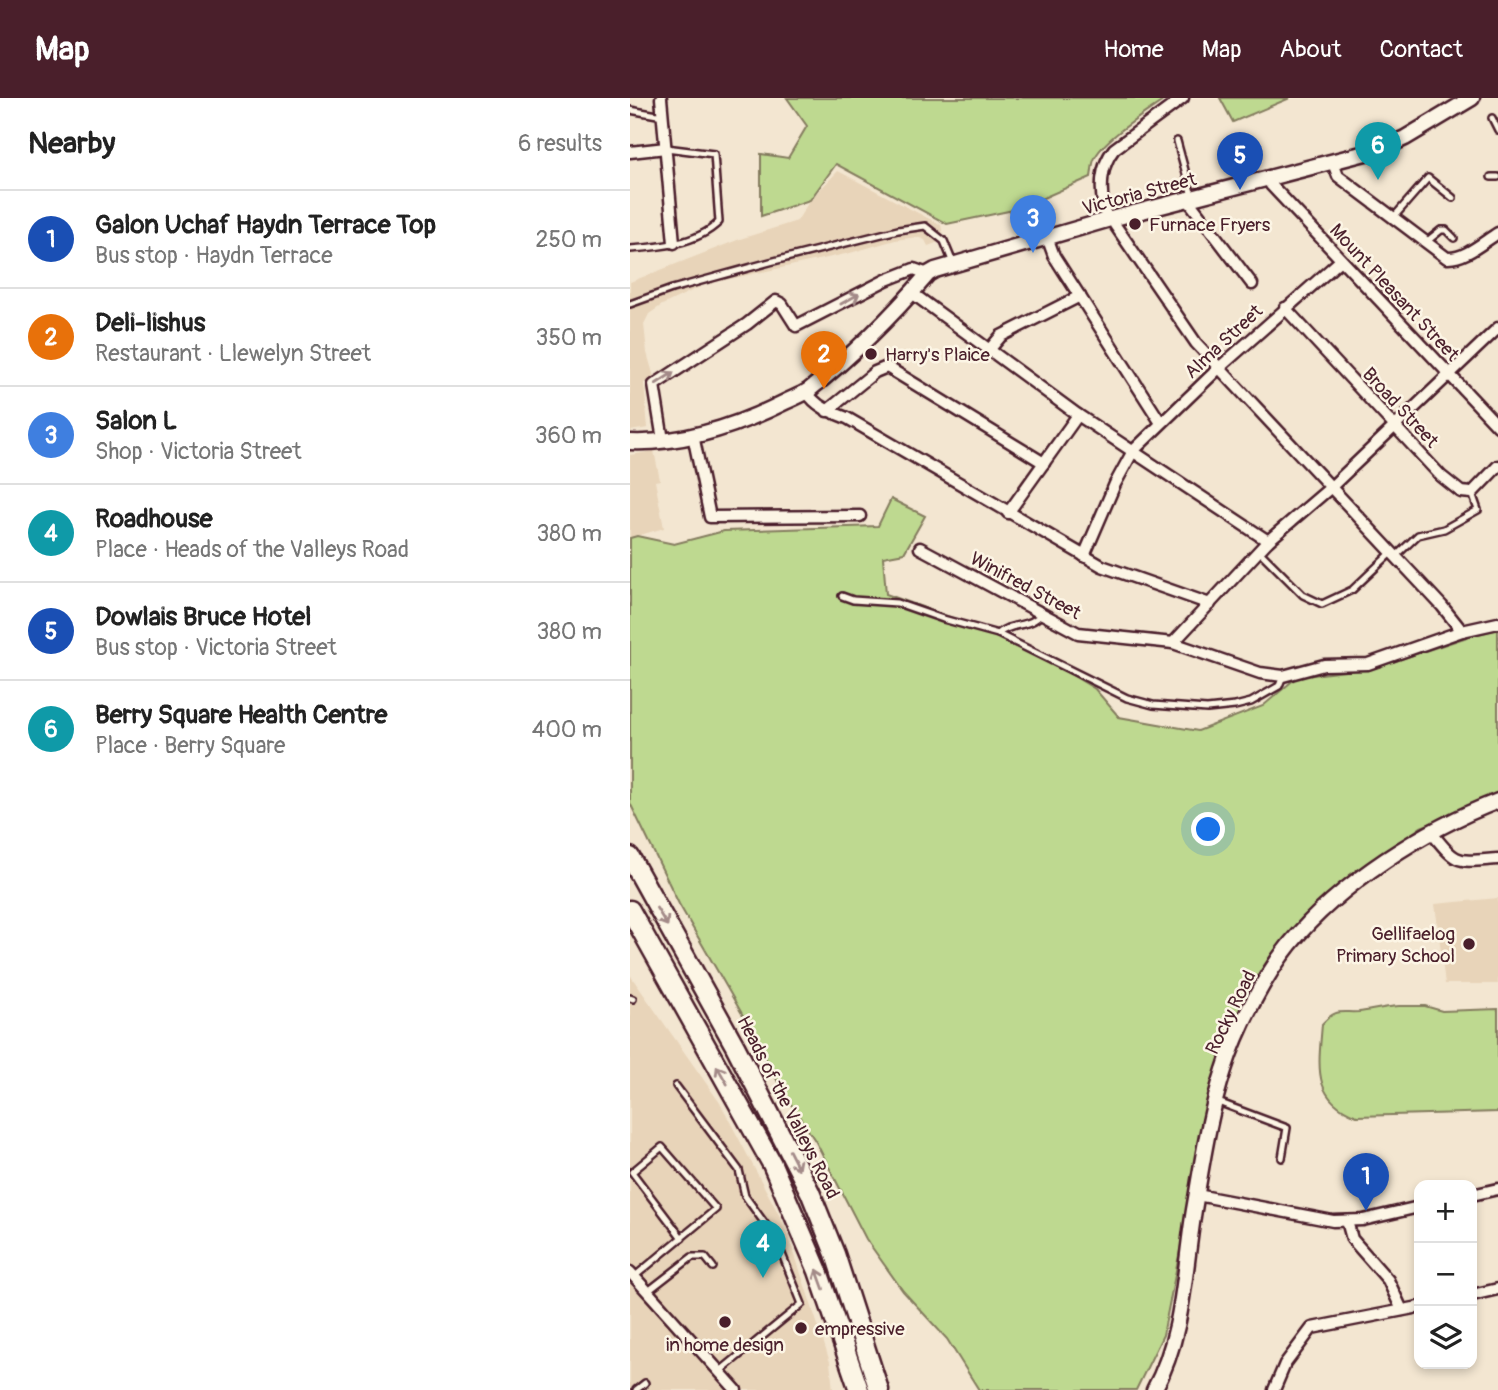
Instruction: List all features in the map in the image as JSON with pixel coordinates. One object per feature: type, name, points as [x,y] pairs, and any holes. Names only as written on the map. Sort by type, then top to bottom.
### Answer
[{"type":"highway","name":"Heads of the Valleys Road","points":[[630,858],[735,1046],[810,1192],[835,1254],[879,1390]]},
{"type":"highway","points":[[630,910],[772,1164],[818,1272],[859,1390]]},
{"type":"street","points":[[661,98],[674,243]]},
{"type":"street","points":[[1183,98],[1114,149],[1106,159],[1102,174],[1110,219],[1196,343],[1394,554],[1462,631]]},
{"type":"street","name":"Victoria Street","points":[[928,274],[1110,219],[1268,180],[1393,144],[1472,98]]},
{"type":"street","points":[[630,152],[666,148]]},
{"type":"street","points":[[1332,163],[1338,176],[1447,258],[1455,258],[1498,233]]},
{"type":"street","name":"Mount Pleasant Street","points":[[1268,180],[1498,426]]},
{"type":"street","points":[[1190,199],[1252,284]]},
{"type":"street","points":[[1046,237],[1054,256],[1161,423]]},
{"type":"street","name":"Alma Street","points":[[1084,556],[1115,484],[1133,451],[1284,308],[1341,260]]},
{"type":"street","points":[[630,442],[663,440],[693,435],[742,421],[807,391],[889,318],[928,274],[914,268],[796,326],[782,304],[776,301],[747,324],[654,385],[663,440]]},
{"type":"street","points":[[912,293],[1078,415],[1268,541]]},
{"type":"street","points":[[989,350],[1001,336],[1080,296]]},
{"type":"street","name":"Broad Street","points":[[1284,308],[1441,476],[1461,492],[1472,493]]},
{"type":"street","points":[[1173,643],[1268,541],[1330,488],[1498,328]]},
{"type":"street","points":[[827,411],[874,372],[887,367],[1044,463]]},
{"type":"street","points":[[807,391],[816,404],[827,411],[847,418],[1102,566],[1210,604]]},
{"type":"street","points":[[1008,513],[1078,415]]},
{"type":"street","points":[[693,435],[710,517],[860,516]]},
{"type":"street","points":[[1472,493],[1498,466]]},
{"type":"street","name":"Winifred Street","points":[[920,548],[1078,633],[1173,643],[1260,673],[1283,676]]},
{"type":"street","points":[[1283,676],[1324,666],[1368,663],[1462,631],[1498,622]]},
{"type":"street","name":"Rocky Road","points":[[1154,1390],[1164,1371],[1173,1343],[1215,1101],[1234,1041],[1275,965],[1291,943],[1348,889],[1393,855],[1431,832],[1498,801]]},
{"type":"street","points":[[1431,832],[1452,858],[1465,862],[1498,859]]},
{"type":"street","points":[[1477,1194],[1498,1189]]},
{"type":"street","points":[[1197,1195],[1347,1222],[1414,1208]]},
{"type":"street","points":[[1347,1222],[1352,1239],[1388,1280],[1402,1310]]},
{"type":"street","points":[[632,1274],[736,1390]]},
{"type":"street","points":[[1477,1294],[1498,1289]]},
{"type":"street","points":[[1274,1390],[1285,1364],[1312,1328],[1414,1308]]},
{"type":"lane","points":[[630,110],[663,116]]},
{"type":"lane","points":[[1492,118],[1498,130]]},
{"type":"lane","points":[[1177,141],[1190,199]]},
{"type":"lane","points":[[630,249],[674,243],[700,234],[719,222],[714,154],[666,148]]},
{"type":"lane","points":[[1393,218],[1428,178],[1453,198]]},
{"type":"lane","points":[[630,304],[672,289],[771,262],[898,230],[925,226],[944,242],[954,265]]},
{"type":"lane","points":[[1425,243],[1441,230],[1446,230],[1454,238]]},
{"type":"lane","points":[[1259,551],[1303,595],[1322,604],[1352,590],[1418,535],[1444,529],[1478,510],[1472,493]]},
{"type":"lane","points":[[842,596],[853,600],[897,603],[998,634],[1127,698],[1153,705],[1207,709],[1235,706],[1251,702],[1279,685],[1283,676]]},
{"type":"lane","points":[[998,634],[1002,629],[1037,620],[1041,614]]},
{"type":"lane","points":[[676,1086],[739,1170],[745,1196],[776,1239],[802,1304],[719,1372]]},
{"type":"lane","points":[[1215,1101],[1287,1128],[1282,1158]]},
{"type":"lane","points":[[632,1274],[681,1238],[716,1209],[662,1147],[632,1172],[681,1238]]},
{"type":"lane","points":[[647,1292],[692,1257],[705,1257],[713,1267]]},
{"type":"lane","points":[[636,1390],[645,1382]]},
{"type":"shaded area","points":[[838,171],[941,225],[944,240],[928,246],[925,240],[917,237],[895,240],[850,253],[706,284],[662,305],[649,314],[644,324],[647,353],[654,377],[644,383],[648,428],[630,431],[630,282],[740,239],[797,221],[810,200]]},
{"type":"shaded area","points":[[654,451],[660,480],[655,481],[664,528],[630,538],[630,455]]},
{"type":"shaded area","name":"Gellifaelog Primary School","points":[[1498,898],[1498,984],[1445,984],[1435,904]]},
{"type":"shaded area","points":[[630,975],[720,1103],[786,1228],[830,1362],[833,1390],[630,1390]]},
{"type":"green space","points":[[787,98],[1167,98],[1106,143],[1094,160],[1091,177],[1018,209],[947,224],[836,164],[810,200],[761,216],[761,154],[788,158],[807,126]]},
{"type":"green space","points":[[1220,98],[1290,98],[1233,122]]},
{"type":"green space","points":[[891,499],[925,516],[904,553],[883,557],[886,594],[1016,641],[1095,689],[1119,717],[1198,731],[1263,706],[1297,677],[1377,667],[1498,629],[1498,798],[1421,827],[1327,898],[1255,992],[1217,1066],[1163,1335],[1136,1390],[979,1390],[947,1339],[903,1291],[866,1239],[816,1142],[785,1095],[679,904],[630,803],[630,538],[637,536],[674,544],[724,531],[878,526]]},
{"type":"green space","points":[[1425,1006],[1442,1011],[1498,1009],[1498,1112],[1357,1116],[1342,1109],[1332,1100],[1321,1079],[1322,1024],[1339,1012]]},
{"type":"place","name":"Berry Square Health Centre","points":[[1378,180]]},
{"type":"place","name":"Dowlais Bruce Hotel","points":[[1240,190]]},
{"type":"place","name":"Furnace Fryers","points":[[1135,224]]},
{"type":"place","name":"Salon L","points":[[1033,253]]},
{"type":"place","name":"Harry's Plaice","points":[[871,354]]},
{"type":"place","name":"Deli-lishus","points":[[824,389]]},
{"type":"place","name":"Gellifaelog Primary School","points":[[1469,944]]},
{"type":"place","name":"Galon Uchaf Haydn Terrace Top","points":[[1366,1211]]},
{"type":"place","name":"Roadhouse","points":[[763,1278]]},
{"type":"place","name":"in home design","points":[[725,1322]]},
{"type":"place","name":"empressive","points":[[801,1328]]}]
